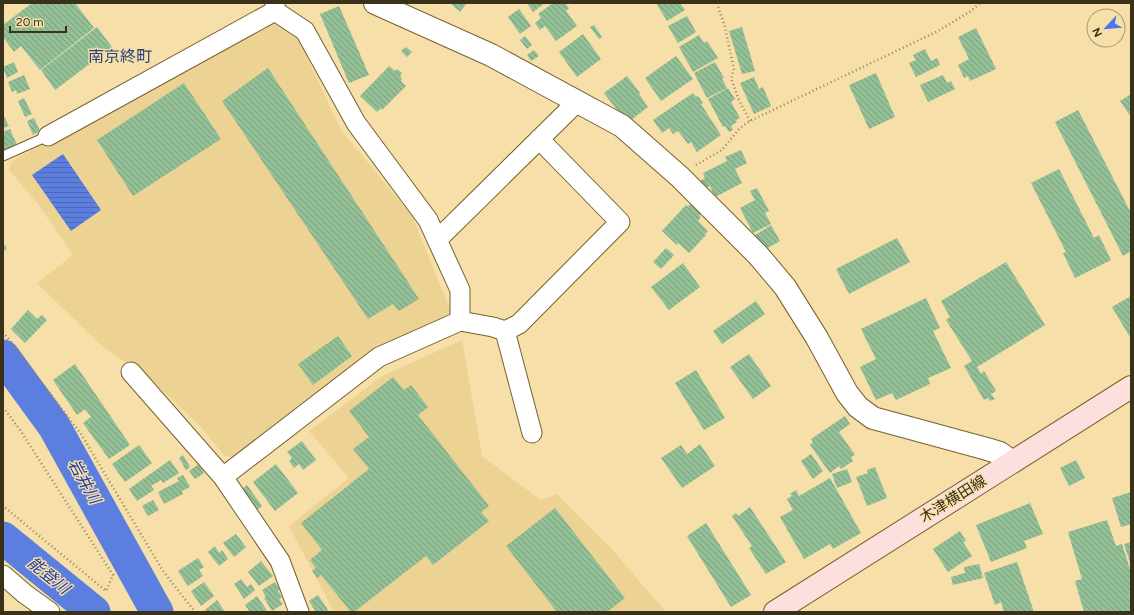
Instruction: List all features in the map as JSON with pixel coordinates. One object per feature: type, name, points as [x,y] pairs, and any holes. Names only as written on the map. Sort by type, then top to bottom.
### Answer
[{"type":"main road","name":"木津横田線","points":[[775,612],[1131,387]]},
{"type":"street","points":[[375,3],[491,55],[622,126],[680,177],[758,255],[785,287],[817,338],[847,393],[858,407],[873,418],[987,448],[1000,453],[1012,462]]},
{"type":"street","points":[[48,136],[275,7],[305,31],[356,124],[428,220],[460,290],[460,321]]},
{"type":"street","points":[[437,240],[578,101]]},
{"type":"street","points":[[223,477],[379,357],[460,321],[493,327],[505,331],[519,324],[620,222],[539,139]]},
{"type":"street","points":[[505,331],[532,433]]},
{"type":"street","points":[[131,372],[223,477],[280,561],[299,612]]},
{"type":"street","points":[[3,576],[50,612]]},
{"type":"lane","points":[[3,156],[48,136]]},
{"type":"path","points":[[717,3],[725,27],[734,70],[731,78],[738,98],[750,121]]},
{"type":"path","points":[[680,177],[701,162],[722,150],[740,128],[750,121],[938,31],[971,11],[980,3]]},
{"type":"path","points":[[3,332],[81,434],[164,571],[195,612]]},
{"type":"path","points":[[3,407],[20,430],[113,574],[106,591],[3,506]]},
{"type":"shaded area","points":[[267,21],[295,31],[341,130],[412,216],[451,312],[445,320],[372,349],[234,458],[224,455],[201,427],[153,381],[103,347],[37,283],[73,255],[38,204],[9,170],[12,161]]},
{"type":"shaded area","points":[[462,340],[482,456],[541,500],[557,494],[609,546],[666,612],[334,612],[289,526],[349,478],[309,431],[382,376]]},
{"type":"water","points":[[63,154],[101,210],[71,231],[32,175]]},
{"type":"building","points":[[32,3],[75,3],[94,28],[40,70],[21,46],[14,52],[3,37],[3,25]]},
{"type":"building","points":[[450,3],[467,3],[460,12]]},
{"type":"building","points":[[527,3],[545,3],[533,12]]},
{"type":"building","points":[[553,3],[565,3],[569,8],[566,11],[577,26],[556,41],[545,26],[540,30],[535,23],[541,18],[538,14]]},
{"type":"building","points":[[656,3],[680,3],[685,10],[667,21]]},
{"type":"building","points":[[339,6],[369,75],[349,83],[320,14]]},
{"type":"building","points":[[519,9],[531,26],[520,34],[508,17]]},
{"type":"building","points":[[687,16],[696,32],[678,43],[668,26]]},
{"type":"building","points":[[594,25],[602,37],[599,39],[590,27]]},
{"type":"building","points":[[97,27],[112,47],[55,90],[41,70]]},
{"type":"building","points":[[742,27],[755,71],[742,74],[729,31]]},
{"type":"building","points":[[976,28],[996,69],[970,81],[968,76],[964,78],[958,65],[969,59],[958,37]]},
{"type":"building","points":[[583,34],[601,59],[577,77],[559,52]]},
{"type":"building","points":[[699,35],[704,43],[707,41],[718,58],[693,72],[679,47]]},
{"type":"building","points":[[525,36],[532,45],[527,49],[520,40]]},
{"type":"building","points":[[406,47],[412,52],[407,57],[401,51]]},
{"type":"building","points":[[925,49],[931,61],[937,58],[940,65],[916,77],[909,63],[916,60],[913,55]]},
{"type":"building","points":[[534,50],[539,56],[531,61],[527,55]]},
{"type":"building","points":[[676,56],[693,79],[661,101],[645,78]]},
{"type":"building","points":[[14,62],[18,72],[7,78],[3,67]]},
{"type":"building","points":[[715,62],[724,78],[722,79],[727,88],[707,98],[694,73]]},
{"type":"building","points":[[389,66],[395,71],[397,69],[402,73],[400,76],[402,79],[401,81],[406,86],[382,110],[381,108],[377,112],[360,96]]},
{"type":"building","points":[[268,68],[419,299],[399,311],[393,304],[368,319],[222,101]]},
{"type":"building","points":[[876,73],[895,117],[869,129],[849,85]]},
{"type":"building","points":[[24,75],[30,89],[17,94],[16,90],[12,92],[8,82]]},
{"type":"building","points":[[943,75],[947,83],[951,81],[955,89],[928,102],[920,85]]},
{"type":"building","points":[[627,76],[640,93],[639,94],[648,107],[627,123],[604,93]]},
{"type":"building","points":[[754,77],[759,89],[763,87],[771,106],[754,114],[740,83]]},
{"type":"building","points":[[184,83],[221,139],[133,196],[97,140]]},
{"type":"building","points":[[728,88],[735,99],[731,102],[740,118],[731,126],[733,130],[729,132],[725,126],[723,127],[708,99]]},
{"type":"building","points":[[693,93],[696,97],[698,96],[703,103],[701,104],[721,135],[697,152],[691,142],[688,144],[678,131],[673,134],[669,128],[662,133],[653,120]]},
{"type":"building","points":[[1131,94],[1131,117],[1120,101]]},
{"type":"building","points":[[24,98],[32,114],[25,117],[18,101]]},
{"type":"building","points":[[1078,110],[1131,213],[1131,251],[1123,256],[1055,122]]},
{"type":"building","points":[[3,116],[9,126],[3,128]]},
{"type":"building","points":[[34,118],[40,131],[33,135],[27,121]]},
{"type":"building","points":[[10,129],[17,145],[3,151],[3,132]]},
{"type":"building","points":[[741,150],[747,163],[735,169],[742,183],[715,197],[710,186],[704,189],[700,181],[705,178],[703,173],[727,161],[725,157]]},
{"type":"building","points":[[1059,169],[1094,238],[1099,235],[1111,260],[1075,278],[1063,253],[1066,252],[1031,183]]},
{"type":"building","points":[[757,188],[769,211],[765,213],[771,224],[753,233],[740,208],[755,200],[750,191]]},
{"type":"building","points":[[690,204],[701,214],[698,221],[708,231],[689,253],[678,243],[677,245],[662,231],[686,205],[688,207]]},
{"type":"building","points":[[771,225],[780,241],[764,250],[755,235]]},
{"type":"building","points":[[897,238],[910,262],[849,294],[836,269]]},
{"type":"building","points":[[3,243],[7,248],[3,252]]},
{"type":"building","points":[[666,248],[674,255],[661,269],[653,262]]},
{"type":"building","points":[[1006,262],[1045,325],[977,367],[981,374],[984,371],[996,391],[991,394],[995,399],[990,401],[988,398],[984,400],[964,366],[972,361],[946,320],[950,317],[941,301]]},
{"type":"building","points":[[683,263],[700,287],[669,310],[651,287]]},
{"type":"building","points":[[1131,296],[1131,339],[1112,307]]},
{"type":"building","points":[[926,298],[940,328],[933,331],[951,368],[928,378],[930,384],[896,400],[892,393],[876,400],[860,367],[876,359],[861,329]]},
{"type":"building","points":[[756,301],[765,314],[722,344],[713,331]]},
{"type":"building","points":[[28,310],[37,319],[42,315],[47,320],[25,343],[11,329]]},
{"type":"building","points":[[338,336],[352,356],[313,385],[298,364]]},
{"type":"building","points":[[749,354],[771,386],[753,399],[730,367]]},
{"type":"building","points":[[75,364],[130,445],[109,459],[83,423],[91,417],[85,409],[77,415],[53,380]]},
{"type":"building","points":[[696,370],[725,418],[704,430],[675,383]]},
{"type":"building","points":[[393,377],[404,390],[411,385],[428,407],[418,415],[489,506],[481,512],[489,521],[433,565],[426,556],[354,612],[351,612],[321,575],[317,578],[312,571],[316,568],[310,560],[322,550],[301,523],[369,469],[353,449],[369,437],[349,411]]},
{"type":"building","points":[[845,416],[850,424],[839,432],[855,455],[851,457],[853,461],[841,469],[839,466],[830,473],[810,445],[813,442],[811,439]]},
{"type":"building","points":[[302,441],[316,460],[303,470],[299,464],[294,468],[289,461],[292,458],[287,452]]},
{"type":"building","points":[[700,444],[715,466],[682,488],[661,458],[681,445],[687,454]]},
{"type":"building","points":[[139,445],[152,463],[125,482],[112,464]]},
{"type":"building","points":[[811,454],[823,471],[813,479],[801,461]]},
{"type":"building","points":[[183,455],[190,467],[186,470],[179,458]]},
{"type":"building","points":[[170,460],[179,473],[163,483],[161,480],[151,486],[154,490],[137,501],[129,489]]},
{"type":"building","points":[[1076,460],[1085,478],[1069,486],[1060,468]]},
{"type":"building","points":[[199,464],[204,473],[195,479],[189,471]]},
{"type":"building","points":[[276,464],[298,493],[275,511],[253,482]]},
{"type":"building","points":[[875,467],[887,498],[867,506],[856,477],[868,473],[867,470]]},
{"type":"building","points":[[847,469],[852,482],[837,488],[832,474]]},
{"type":"building","points":[[183,475],[190,487],[182,491],[183,494],[164,504],[158,492],[179,481],[177,478]]},
{"type":"building","points":[[830,478],[861,533],[833,549],[830,544],[804,559],[780,517],[793,510],[787,499],[792,496],[790,494],[796,490],[799,496]]},
{"type":"building","points":[[247,485],[262,506],[256,511],[240,490]]},
{"type":"building","points":[[1131,492],[1131,524],[1121,527],[1112,498]]},
{"type":"building","points":[[153,500],[159,510],[148,516],[142,506]]},
{"type":"building","points":[[1030,503],[1043,534],[1024,541],[1027,548],[991,562],[976,525]]},
{"type":"building","points":[[750,507],[786,562],[766,574],[749,548],[752,546],[732,516],[736,513],[738,516]]},
{"type":"building","points":[[555,508],[625,598],[607,612],[557,612],[506,546]]},
{"type":"building","points":[[1107,520],[1116,546],[1122,544],[1131,572],[1131,594],[1129,595],[1131,600],[1131,612],[1084,612],[1075,581],[1082,579],[1068,532]]},
{"type":"building","points":[[706,523],[751,595],[731,607],[687,536]]},
{"type":"building","points":[[960,531],[966,541],[963,542],[972,556],[948,572],[933,549]]},
{"type":"building","points":[[236,534],[246,547],[234,557],[223,543]]},
{"type":"building","points":[[1131,542],[1131,566],[1124,544]]},
{"type":"building","points":[[215,546],[219,553],[222,550],[228,559],[219,566],[208,552]]},
{"type":"building","points":[[198,558],[204,567],[199,570],[203,576],[188,586],[178,571]]},
{"type":"building","points":[[261,561],[273,576],[259,586],[248,572]]},
{"type":"building","points":[[1017,562],[1034,612],[1004,612],[1001,602],[995,605],[984,573]]},
{"type":"building","points":[[979,564],[983,578],[953,585],[951,577],[965,573],[964,567]]},
{"type":"building","points":[[241,579],[247,587],[251,584],[255,590],[244,599],[234,584]]},
{"type":"building","points":[[204,582],[214,596],[201,606],[191,591]]},
{"type":"building","points":[[275,582],[280,589],[278,591],[282,597],[279,599],[283,604],[272,611],[264,598],[266,597],[262,590]]},
{"type":"building","points":[[318,595],[328,610],[325,612],[316,612],[309,601]]},
{"type":"building","points":[[257,596],[268,612],[250,612],[245,605]]},
{"type":"building","points":[[217,600],[225,612],[206,612],[205,610]]},
{"type":"waterway","name":"岩井川","points":[[3,356],[54,426],[157,612]]},
{"type":"waterway","name":"能登川","points":[[3,538],[94,612]]},
{"type":"district","name":"南京終町","points":[[120,56]]}]
